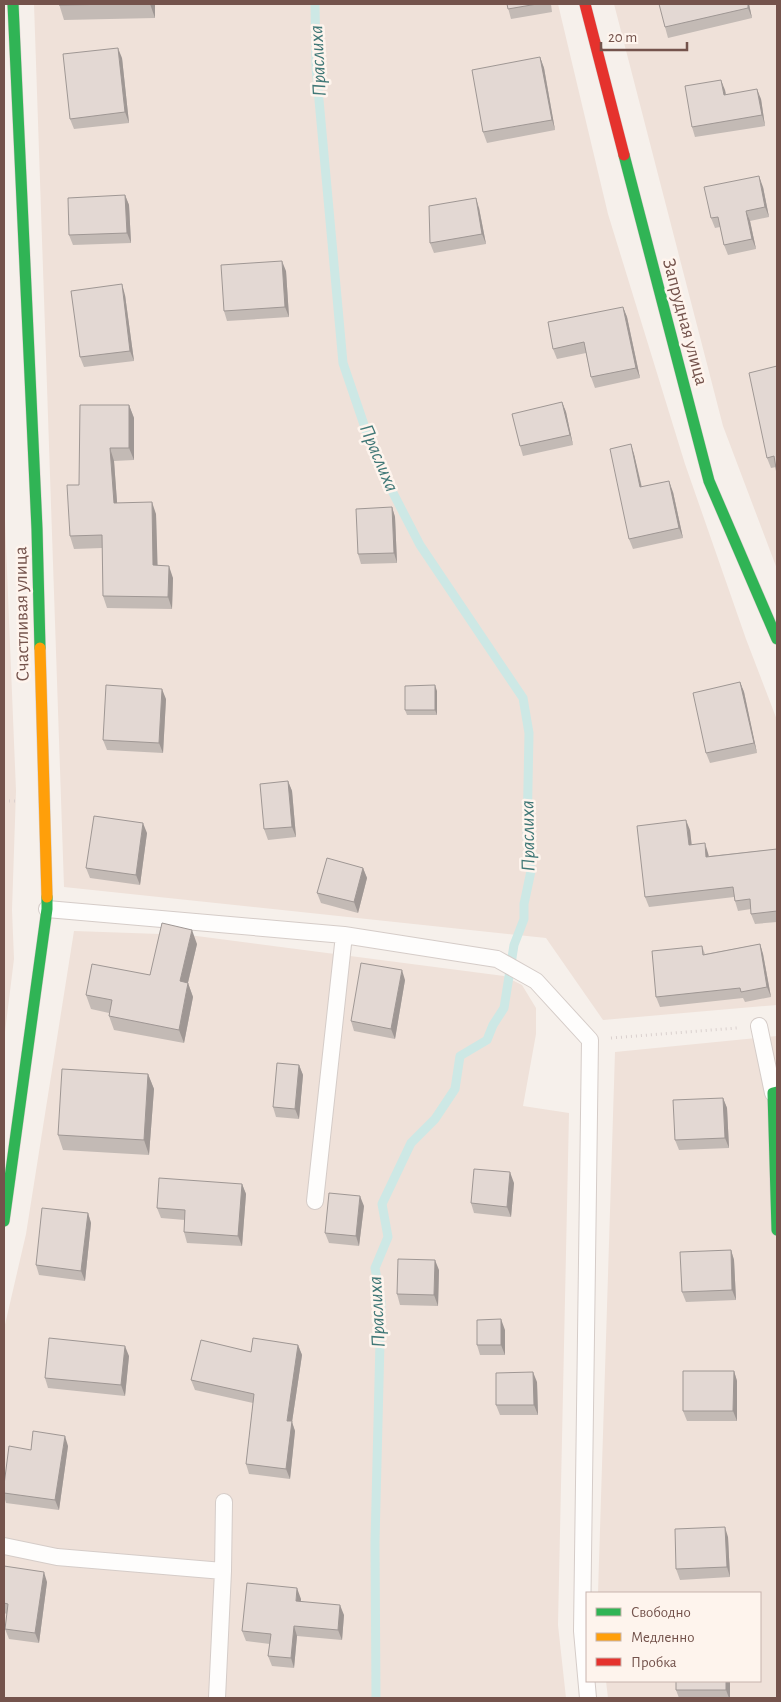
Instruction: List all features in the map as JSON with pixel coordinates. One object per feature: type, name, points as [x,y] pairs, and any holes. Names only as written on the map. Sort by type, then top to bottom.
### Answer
[{"type":"street","name":"Счастливая улица","points":[[4,1221],[47,908],[37,529],[13,4]]},
{"type":"street","name":"Запрудная улица","points":[[586,4],[660,297],[709,481],[777,639]]},
{"type":"street","points":[[775,1093],[777,1230]]},
{"type":"lane","points":[[47,908],[344,936],[498,959],[536,981],[590,1040],[582,1631],[586,1676]]},
{"type":"lane","points":[[315,1200],[344,936]]},
{"type":"lane","points":[[759,1026],[775,1093]]},
{"type":"lane","points":[[217,1698],[224,1502]]},
{"type":"lane","points":[[4,1546],[57,1557],[223,1571]]},
{"type":"lane","points":[[587,1682],[588,1698]]},
{"type":"path","points":[[590,1040],[759,1026]]},
{"type":"shaded area","points":[[34,4],[558,4],[608,214],[685,464],[746,639],[777,720],[777,1005],[603,1020],[546,938],[64,887]]},
{"type":"shaded area","points":[[614,4],[777,4],[777,569],[723,426]]},
{"type":"shaded area","points":[[4,497],[16,791],[12,910],[14,959],[4,1040]]},
{"type":"shaded area","points":[[74,931],[189,935],[504,976],[522,985],[536,1008],[536,1034],[523,1106],[569,1113],[558,1625],[566,1698],[4,1698],[4,1329],[26,1234]]},
{"type":"shaded area","points":[[777,1036],[777,1698],[608,1698],[606,1682],[761,1682],[761,1592],[598,1592],[615,1052]]},
{"type":"building","points":[[59,4],[120,4],[59,5]]},
{"type":"building","points":[[507,4],[537,4],[508,9]]},
{"type":"building","points":[[659,4],[748,4],[748,8],[665,27]]},
{"type":"building","points":[[118,48],[125,112],[70,119],[63,54]]},
{"type":"building","points":[[540,57],[552,120],[483,132],[472,70]]},
{"type":"building","points":[[721,80],[724,95],[757,89],[762,115],[692,127],[685,86]]},
{"type":"building","points":[[759,176],[765,207],[746,211],[752,239],[724,245],[718,217],[711,218],[704,187]]},
{"type":"building","points":[[125,195],[127,233],[69,235],[68,198]]},
{"type":"building","points":[[476,198],[482,234],[430,243],[429,206]]},
{"type":"building","points":[[282,261],[285,307],[224,311],[221,265]]},
{"type":"building","points":[[122,284],[130,351],[80,357],[71,291]]},
{"type":"building","points":[[623,307],[636,368],[591,377],[584,342],[553,349],[548,322]]},
{"type":"building","points":[[777,366],[777,474],[774,456],[767,458],[749,373]]},
{"type":"building","points":[[562,402],[570,435],[520,446],[512,414]]},
{"type":"building","points":[[80,405],[129,405],[129,448],[110,448],[114,503],[152,502],[153,565],[169,566],[168,597],[103,596],[102,535],[70,536],[67,485],[79,485]]},
{"type":"building","points":[[631,444],[640,487],[669,481],[679,528],[629,539],[610,449]]},
{"type":"building","points":[[392,507],[394,553],[358,554],[356,509]]},
{"type":"building","points":[[740,682],[754,743],[706,753],[693,693]]},
{"type":"building","points":[[106,685],[162,689],[159,743],[103,740]]},
{"type":"building","points":[[435,685],[435,710],[405,710],[405,686]]},
{"type":"building","points":[[288,781],[292,827],[264,829],[260,784]]},
{"type":"building","points":[[94,816],[143,823],[136,875],[86,868]]},
{"type":"building","points":[[686,820],[689,845],[705,843],[706,857],[777,849],[777,911],[751,914],[750,899],[735,901],[733,887],[645,897],[637,826]]},
{"type":"building","points":[[327,858],[363,868],[354,902],[317,893]]},
{"type":"building","points":[[162,923],[192,930],[180,981],[188,983],[179,1030],[109,1016],[112,1000],[86,995],[92,964],[150,975]]},
{"type":"building","points":[[760,944],[767,987],[741,992],[740,988],[656,997],[652,951],[702,946],[703,955]]},
{"type":"building","points":[[361,963],[402,970],[391,1029],[351,1021]]},
{"type":"building","points":[[277,1063],[299,1065],[295,1109],[273,1107]]},
{"type":"building","points":[[62,1069],[148,1074],[144,1140],[58,1135]]},
{"type":"building","points":[[723,1098],[725,1138],[675,1140],[673,1100]]},
{"type":"building","points":[[474,1169],[510,1172],[507,1207],[471,1203]]},
{"type":"building","points":[[159,1178],[242,1184],[238,1236],[184,1232],[185,1210],[157,1208]]},
{"type":"building","points":[[329,1193],[360,1196],[356,1236],[325,1233]]},
{"type":"building","points":[[42,1208],[88,1213],[81,1271],[36,1265]]},
{"type":"building","points":[[731,1250],[732,1290],[682,1292],[680,1252]]},
{"type":"building","points":[[398,1259],[435,1260],[434,1295],[397,1294]]},
{"type":"building","points":[[501,1319],[501,1345],[477,1345],[477,1320]]},
{"type":"building","points":[[49,1338],[125,1346],[121,1385],[45,1378]]},
{"type":"building","points":[[253,1338],[298,1345],[287,1421],[292,1421],[286,1469],[246,1464],[254,1394],[191,1380],[201,1340],[251,1352]]},
{"type":"building","points":[[683,1371],[734,1371],[733,1411],[683,1411]]},
{"type":"building","points":[[533,1372],[534,1405],[496,1405],[496,1373]]},
{"type":"building","points":[[33,1431],[65,1436],[55,1500],[4,1493],[9,1446],[31,1450]]},
{"type":"building","points":[[725,1527],[727,1567],[676,1569],[675,1529]]},
{"type":"building","points":[[4,1566],[44,1572],[35,1633],[5,1629],[8,1604],[4,1603]]},
{"type":"building","points":[[247,1583],[297,1588],[296,1601],[340,1605],[338,1630],[294,1626],[291,1658],[268,1656],[271,1634],[242,1631]]},
{"type":"building","points":[[676,1682],[726,1682],[726,1690],[676,1690]]},
{"type":"waterway","name":"Праслиха","points":[[315,4],[316,67],[343,363],[376,460],[420,545],[523,698],[529,733],[527,837],[531,871],[524,904],[524,919],[514,945],[504,1008],[493,1025],[487,1040],[460,1056],[455,1089],[435,1119],[411,1143],[382,1204],[388,1237],[375,1268],[381,1302],[375,1542],[376,1698]]},
{"type":"traffic: fast","points":[[13,4],[37,529],[40,648]]},
{"type":"traffic: fast","points":[[624,155],[709,481],[777,639]]},
{"type":"traffic: fast","points":[[4,1221],[47,909],[47,897]]},
{"type":"traffic: fast","points":[[777,1092],[773,1093],[777,1230]]},
{"type":"traffic: slow","points":[[40,648],[47,897]]},
{"type":"traffic: jam","points":[[585,4],[624,155]]}]
